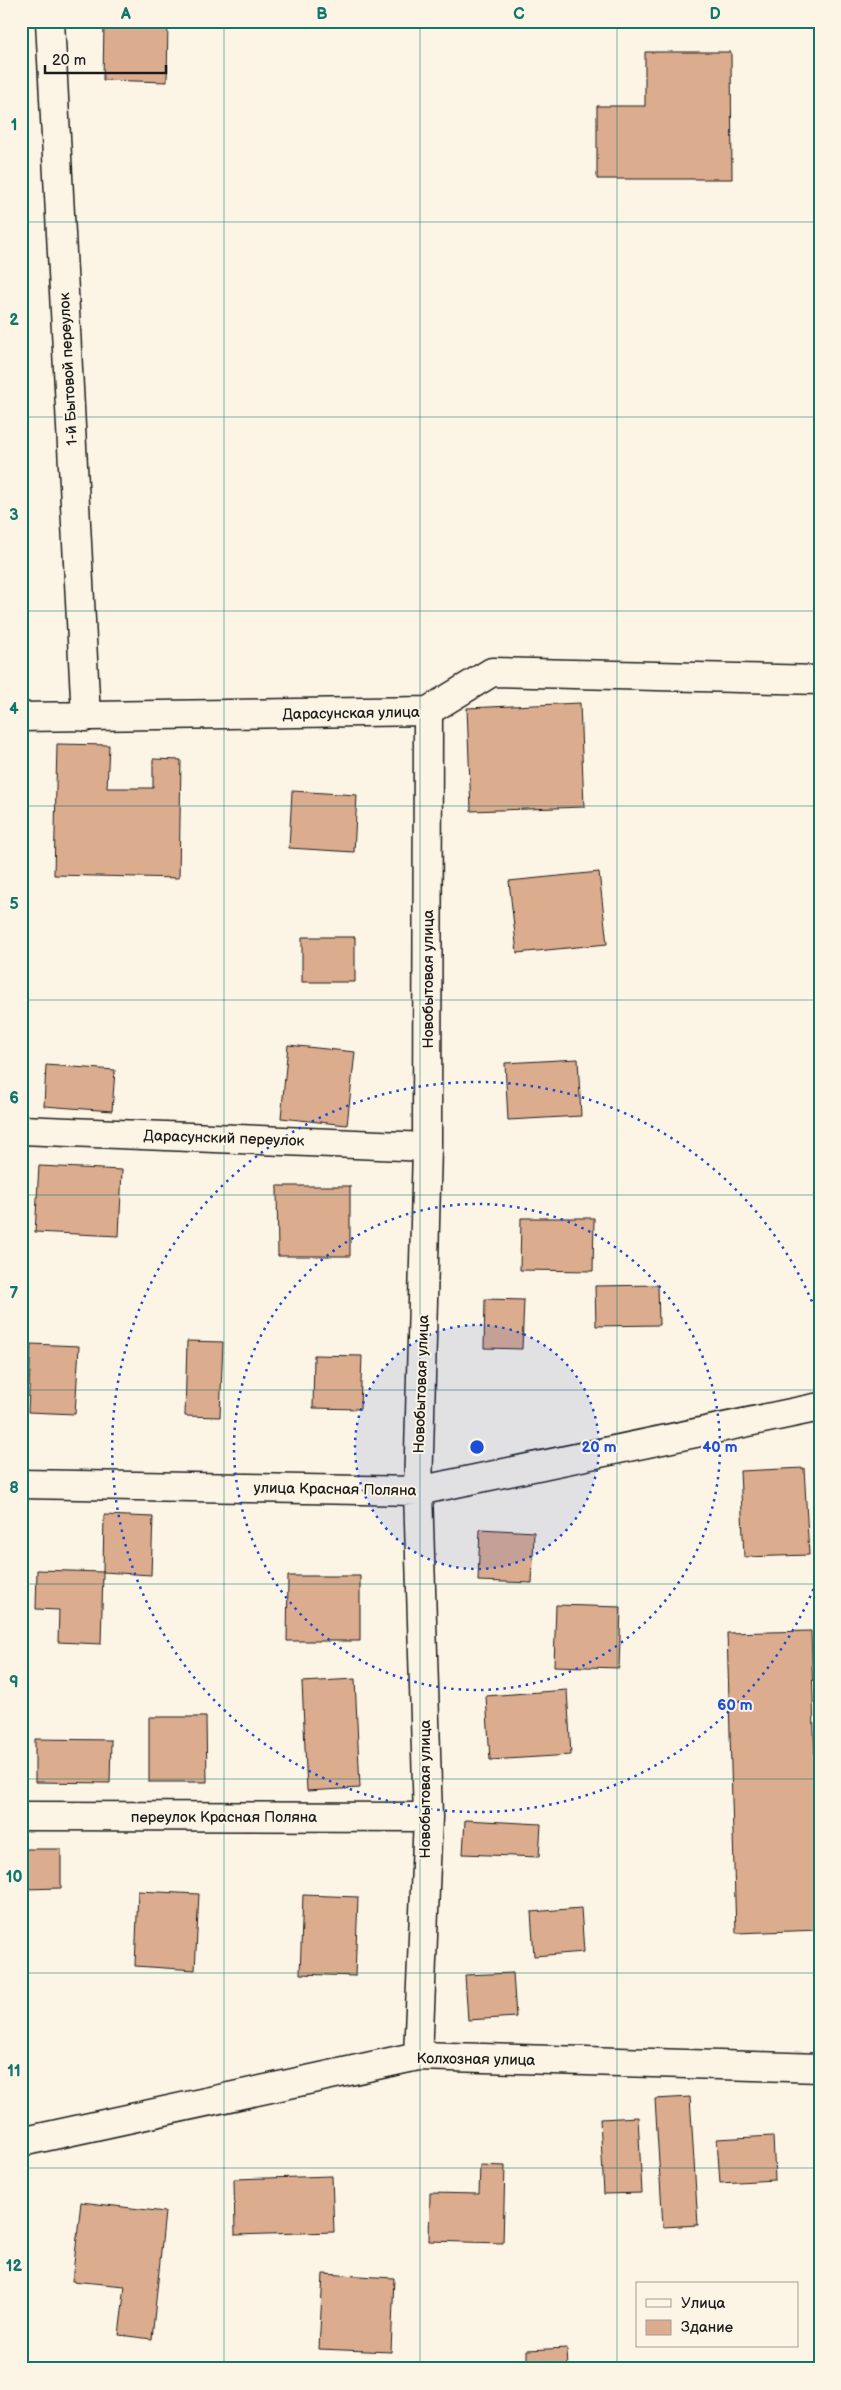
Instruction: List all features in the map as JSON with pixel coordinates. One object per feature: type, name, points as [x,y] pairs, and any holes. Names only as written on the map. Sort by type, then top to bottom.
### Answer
[{"type":"street","name":"1-й Бытовой переулок","points":[[50,21],[86,718]]},
{"type":"street","name":"Дарасунская улица","points":[[21,717],[86,718],[428,712],[492,672],[820,680]]},
{"type":"street","name":"Новобытовая улица","points":[[418,2056],[428,1817],[418,1491],[428,1147],[428,712]]},
{"type":"street","name":"Дарасунский переулок","points":[[21,1130],[428,1147]]},
{"type":"street","name":"улица Красная Поляна","points":[[21,1484],[418,1491],[820,1407]]},
{"type":"street","name":"переулок Красная Поляна","points":[[21,1816],[428,1817]]},
{"type":"street","name":"Колхозная улица","points":[[21,2142],[418,2056],[820,2068]]},
{"type":"building","points":[[104,21],[168,21],[167,82],[103,80]]},
{"type":"building","points":[[645,52],[731,52],[732,179],[597,179],[597,106],[645,106]]},
{"type":"building","points":[[21,614],[26,614],[27,664],[21,664]]},
{"type":"building","points":[[580,703],[584,807],[471,811],[467,708]]},
{"type":"building","points":[[57,744],[109,745],[107,788],[153,788],[153,759],[181,760],[179,878],[54,875]]},
{"type":"building","points":[[292,791],[357,795],[354,852],[289,848]]},
{"type":"building","points":[[599,872],[607,944],[517,953],[509,881]]},
{"type":"building","points":[[302,937],[355,937],[355,982],[302,982]]},
{"type":"building","points":[[288,1045],[355,1052],[347,1125],[281,1118]]},
{"type":"building","points":[[578,1059],[581,1116],[508,1120],[505,1063]]},
{"type":"building","points":[[46,1065],[115,1070],[112,1111],[44,1106]]},
{"type":"building","points":[[39,1166],[122,1170],[119,1236],[35,1232]]},
{"type":"building","points":[[277,1186],[350,1186],[350,1256],[278,1256]]},
{"type":"building","points":[[521,1218],[594,1218],[593,1271],[520,1270]]},
{"type":"building","points":[[658,1285],[659,1325],[596,1326],[595,1286]]},
{"type":"building","points":[[485,1299],[524,1300],[522,1349],[484,1348]]},
{"type":"building","points":[[187,1341],[223,1342],[220,1417],[185,1416]]},
{"type":"building","points":[[31,1344],[79,1346],[75,1414],[28,1412]]},
{"type":"building","points":[[314,1355],[362,1356],[360,1409],[313,1408]]},
{"type":"building","points":[[804,1468],[809,1555],[744,1557],[740,1471]]},
{"type":"building","points":[[104,1515],[153,1517],[151,1575],[103,1572]]},
{"type":"building","points":[[480,1529],[534,1532],[532,1583],[478,1581]]},
{"type":"building","points":[[37,1570],[103,1572],[101,1644],[58,1642],[59,1610],[36,1609]]},
{"type":"building","points":[[288,1576],[360,1576],[360,1641],[287,1641]]},
{"type":"building","points":[[556,1605],[621,1607],[619,1668],[554,1666]]},
{"type":"building","points":[[811,1631],[820,1930],[736,1933],[727,1633]]},
{"type":"building","points":[[355,1679],[360,1788],[307,1791],[302,1682]]},
{"type":"building","points":[[567,1690],[571,1755],[490,1760],[486,1696]]},
{"type":"building","points":[[149,1717],[206,1717],[207,1782],[149,1782]]},
{"type":"building","points":[[35,1739],[111,1740],[110,1783],[35,1782]]},
{"type":"building","points":[[465,1820],[541,1824],[539,1857],[463,1854]]},
{"type":"building","points":[[25,1849],[61,1849],[61,1888],[25,1889]]},
{"type":"building","points":[[138,1891],[199,1894],[195,1970],[135,1966]]},
{"type":"building","points":[[303,1895],[358,1897],[355,1976],[300,1974]]},
{"type":"building","points":[[581,1908],[584,1952],[534,1956],[531,1912]]},
{"type":"building","points":[[513,1973],[516,2017],[468,2020],[465,1975]]},
{"type":"building","points":[[690,2097],[698,2225],[663,2227],[655,2099]]},
{"type":"building","points":[[638,2117],[642,2193],[604,2194],[600,2119]]},
{"type":"building","points":[[773,2136],[775,2180],[720,2183],[717,2139]]},
{"type":"building","points":[[480,2165],[505,2166],[503,2243],[429,2241],[430,2193],[479,2194]]},
{"type":"building","points":[[332,2176],[334,2232],[235,2235],[234,2179]]},
{"type":"building","points":[[81,2202],[165,2212],[152,2339],[119,2335],[125,2286],[72,2281]]},
{"type":"building","points":[[323,2274],[394,2278],[391,2352],[319,2349]]},
{"type":"building","points":[[567,2348],[568,2369],[527,2369],[527,2350]]}]
